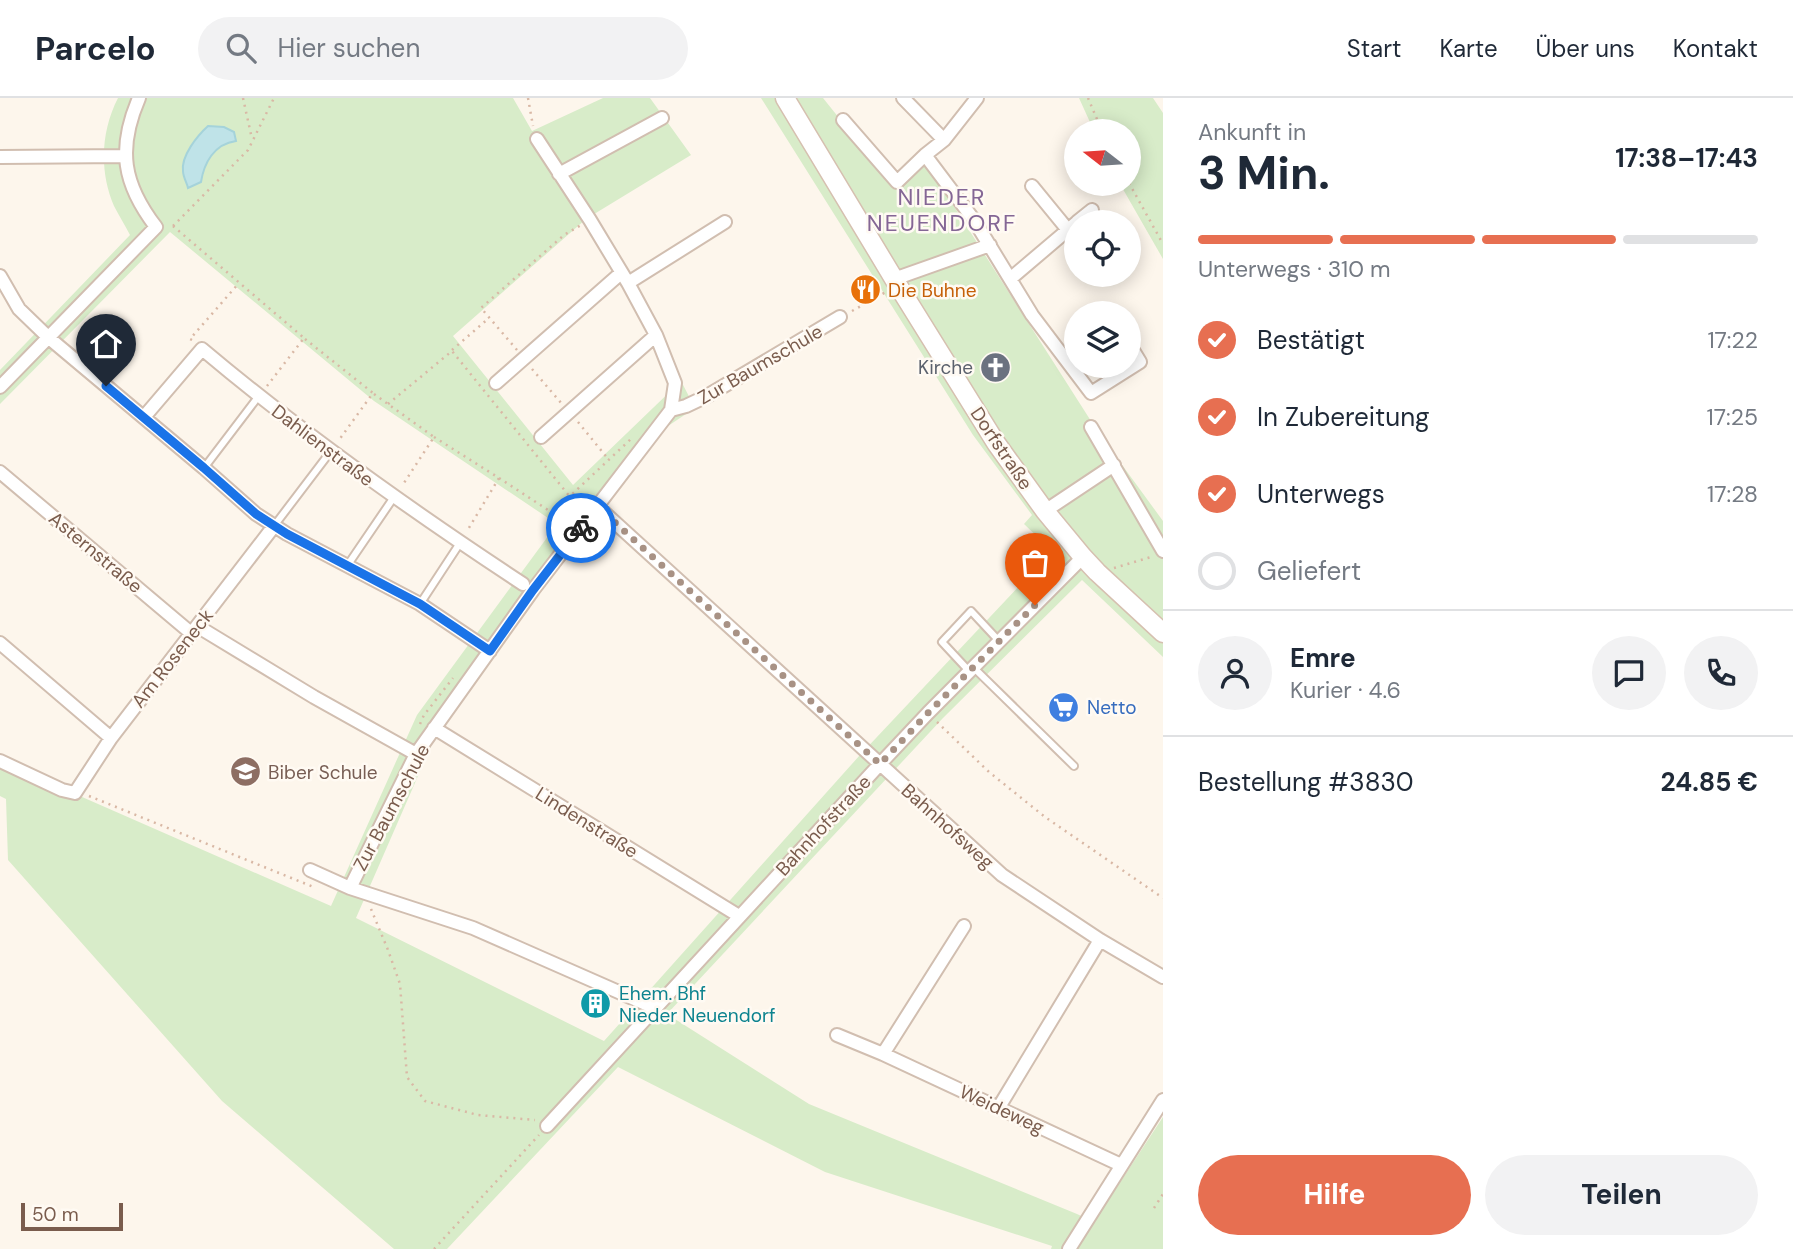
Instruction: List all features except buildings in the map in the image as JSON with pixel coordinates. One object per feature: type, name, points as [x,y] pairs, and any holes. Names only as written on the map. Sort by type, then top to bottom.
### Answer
[{"type":"main road","name":"Dorfstraße","points":[[785,98],[996,443],[1045,511],[1083,557],[1163,633]]},
{"type":"street","points":[[0,387],[156,228],[141,208],[133,190],[125,156],[128,126],[139,98]]},
{"type":"street","points":[[903,98],[944,140]]},
{"type":"street","points":[[843,120],[897,182],[944,140],[977,98]]},
{"type":"street","points":[[559,174],[662,118]]},
{"type":"street","points":[[537,139],[590,220],[656,335],[675,383],[671,410]]},
{"type":"street","points":[[925,155],[974,220],[1032,315],[1064,359]]},
{"type":"street","points":[[0,157],[125,156]]},
{"type":"street","points":[[1032,186],[1064,216]]},
{"type":"street","points":[[496,383],[523,358],[625,278],[725,222]]},
{"type":"street","points":[[1010,279],[1064,233]]},
{"type":"street","points":[[896,282],[990,244]]},
{"type":"street","points":[[0,276],[19,309],[48,338],[256,514],[420,604],[490,651]]},
{"type":"street","name":"Zur Baumschule","points":[[310,870],[350,888],[416,754],[533,590],[671,410],[707,396],[840,317]]},
{"type":"street","points":[[541,437],[656,335]]},
{"type":"street","points":[[144,417],[202,349]]},
{"type":"street","name":"Dahlienstraße","points":[[202,349],[258,397],[394,498],[523,584]]},
{"type":"street","points":[[1079,378],[1091,393],[1115,378]]},
{"type":"street","points":[[1091,427],[1114,465],[1158,554]]},
{"type":"street","name":"Dorfstraße","points":[[1045,511],[1114,465]]},
{"type":"street","name":"Asternstraße","points":[[0,472],[194,629]]},
{"type":"street","name":"Bahnhofsweg","points":[[598,507],[1002,875],[1100,940],[1163,977]]},
{"type":"street","name":"Am Roseneck","points":[[76,792],[111,737],[274,526]]},
{"type":"street","name":"Bahnhofstraße","points":[[550,1124],[880,764],[1083,557]]},
{"type":"street","points":[[194,629],[416,754]]},
{"type":"street","points":[[0,643],[111,737]]},
{"type":"street","name":"Lindenstraße","points":[[434,728],[739,916]]},
{"type":"street","points":[[0,761],[62,790],[76,792]]},
{"type":"street","points":[[350,888],[473,928],[655,1008]]},
{"type":"street","points":[[883,1054],[964,926]]},
{"type":"street","points":[[999,1107],[1100,940]]},
{"type":"street","name":"Weideweg","points":[[837,1035],[1121,1165]]},
{"type":"street","points":[[1069,1249],[1163,1100]]},
{"type":"lane","points":[[204,468],[258,397]]},
{"type":"lane","points":[[274,526],[331,451]]},
{"type":"lane","points":[[347,566],[394,498]]},
{"type":"lane","points":[[420,604],[460,542]]},
{"type":"lane","points":[[999,641],[971,611],[942,642],[1074,766]]},
{"type":"path","points":[[243,98],[252,141]]},
{"type":"path","points":[[156,228],[173,226],[248,150],[274,98]]},
{"type":"path","points":[[528,98],[537,139]]},
{"type":"path","points":[[1088,98],[1097,119]]},
{"type":"path","points":[[1136,196],[1163,244]]},
{"type":"path","points":[[590,220],[564,235],[481,308],[609,460]]},
{"type":"path","points":[[173,226],[373,393],[435,437],[568,523],[579,508],[452,351]]},
{"type":"path","points":[[840,317],[896,282]]},
{"type":"path","points":[[202,349],[190,339],[239,283]]},
{"type":"path","points":[[388,404],[489,318]]},
{"type":"path","points":[[258,397],[304,338]]},
{"type":"path","points":[[331,451],[373,393]]},
{"type":"path","points":[[552,513],[636,434]]},
{"type":"path","points":[[394,498],[435,437]]},
{"type":"path","points":[[460,542],[499,478]]},
{"type":"path","points":[[1097,572],[1158,554]]},
{"type":"path","points":[[419,727],[456,674]]},
{"type":"path","points":[[928,713],[989,772],[1045,817],[1163,898]]},
{"type":"path","points":[[76,792],[316,888]]},
{"type":"path","points":[[350,888],[368,902],[400,984],[407,1077],[425,1101],[478,1115],[550,1124]]},
{"type":"path","points":[[435,1249],[550,1124]]},
{"type":"path","points":[[1154,1208],[1163,1194]]},
{"type":"green space","points":[[118,98],[513,98],[532,131],[603,98],[650,98],[691,155],[586,219],[453,336],[573,485],[681,381],[695,408],[665,428],[442,721],[356,918],[604,1041],[860,755],[1052,551],[1024,524],[1032,515],[973,435],[761,98],[823,98],[896,189],[925,161],[1098,432],[1163,521],[1163,657],[1082,580],[943,718],[667,1014],[809,1104],[1094,1222],[1163,1117],[1163,1249],[1051,1249],[1052,1246],[825,1172],[618,1067],[447,1249],[394,1249],[222,1101],[8,860],[6,799],[0,796],[0,761],[331,906],[417,715],[557,524],[374,401],[170,232],[0,404],[0,370],[130,235],[109,193],[104,165],[105,137]]},
{"type":"green space","points":[[1079,98],[1153,98],[1163,113],[1163,259],[1141,221],[1141,210],[1135,210],[1127,196],[1141,196],[1141,119],[1089,119]]},
{"type":"water","points":[[208,126],[224,127],[234,132],[236,141],[216,150],[208,161],[201,182],[188,188],[183,165],[187,153]]},
{"type":"way so far","points":[[581,528],[598,507],[880,764],[1035,605]]},
{"type":"place","name":"Die Buhne","points":[[865,290]]},
{"type":"place","name":"Kirche","points":[[996,367]]},
{"type":"place","name":"Netto","points":[[1064,707]]},
{"type":"place","name":"Biber Schule","points":[[245,772]]},
{"type":"place","name":"Ehem. Bhf Nieder Neuendorf","points":[[596,1004]]},
{"type":"district","name":"NIEDER NEUENDORF","points":[[942,210]]},
{"type":"route","points":[[106,386],[256,514],[287,534],[420,604],[490,651],[581,528]]}]
